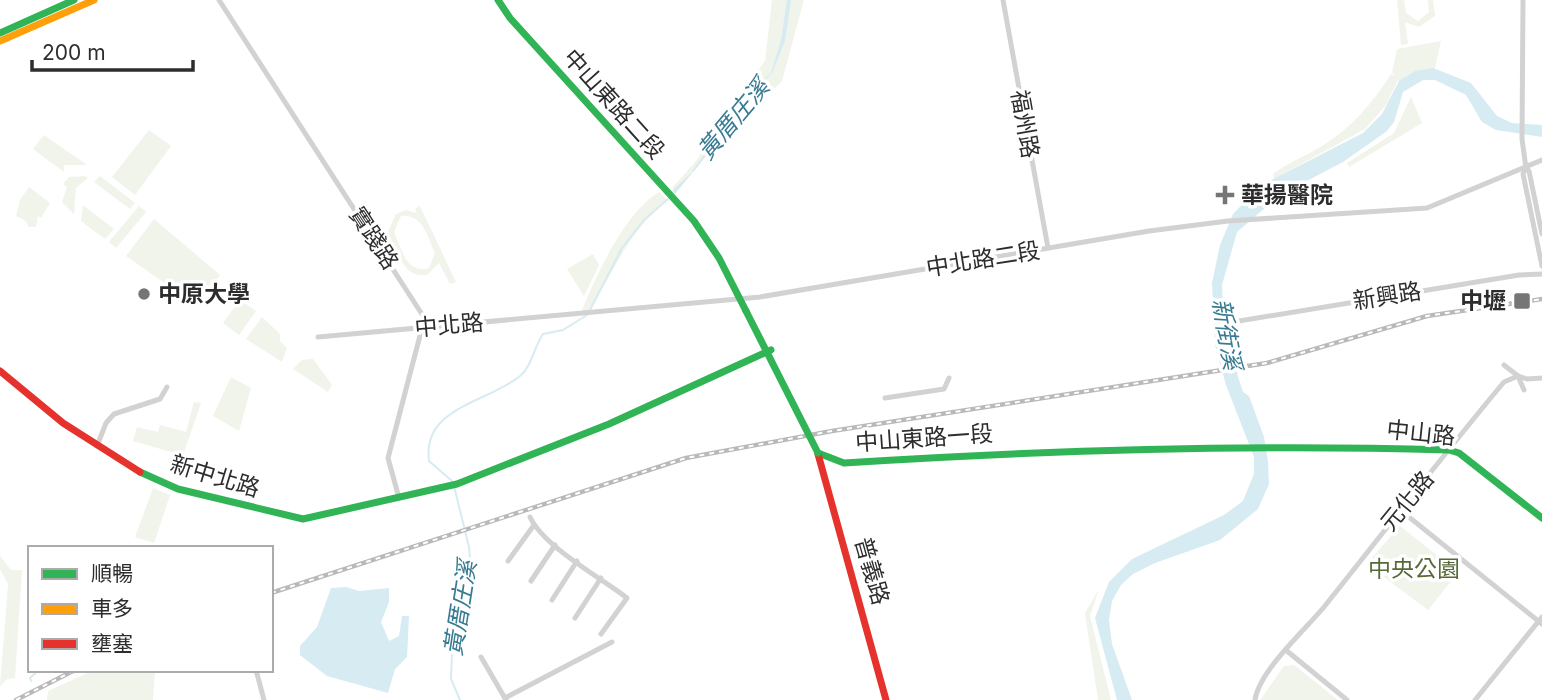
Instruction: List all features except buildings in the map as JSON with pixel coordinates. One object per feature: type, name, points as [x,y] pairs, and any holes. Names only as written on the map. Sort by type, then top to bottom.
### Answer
[{"type":"main road","points":[[0,33],[74,0]]},
{"type":"main road","points":[[0,41],[94,0]]},
{"type":"main road","name":"中山東路二段","points":[[498,0],[707,239],[740,298]]},
{"type":"main road","points":[[740,298],[818,453]]},
{"type":"main road","name":"新中北路","points":[[0,372],[54,416],[97,446],[178,489],[289,517],[315,518],[453,485],[609,424],[771,350]]},
{"type":"main road","name":"中山東路一段","points":[[818,453],[844,463],[1055,450],[1245,447]]},
{"type":"main road","name":"中山路","points":[[1245,447],[1449,450],[1459,453],[1542,518]]},
{"type":"main road","name":"普義路","points":[[818,453],[864,612],[886,700]]},
{"type":"street","name":"實踐路","points":[[219,0],[424,316],[427,322],[422,328]]},
{"type":"street","name":"福州路","points":[[1003,0],[1048,248]]},
{"type":"street","points":[[1523,0],[1523,137],[1526,168],[1529,171],[1542,234]]},
{"type":"street","points":[[1542,160],[1526,168],[1522,174],[1542,266]]},
{"type":"street","name":"中北路二段","points":[[740,298],[1228,220],[1427,208],[1526,168]]},
{"type":"street","name":"新興路","points":[[1233,322],[1519,275],[1542,274]]},
{"type":"street","name":"中北路","points":[[318,337],[593,314],[740,298]]},
{"type":"street","points":[[399,498],[388,458],[422,328]]},
{"type":"street","points":[[1504,365],[1527,380],[1542,378]]},
{"type":"street","points":[[1518,376],[1524,390]]},
{"type":"street","name":"元化路","points":[[1255,700],[1261,682],[1399,509],[1504,382],[1518,376]]},
{"type":"street","points":[[885,398],[944,389],[950,378]]},
{"type":"street","points":[[97,446],[106,423],[114,414],[160,399],[167,387]]},
{"type":"street","points":[[1399,509],[1541,621],[1475,700]]},
{"type":"street","points":[[530,517],[534,525],[555,545],[627,598],[601,634]]},
{"type":"street","points":[[508,561],[534,525]]},
{"type":"street","points":[[531,580],[555,545]]},
{"type":"street","points":[[552,600],[577,562]]},
{"type":"street","points":[[575,618],[601,578]]},
{"type":"street","points":[[481,656],[506,699],[612,642]]},
{"type":"street","points":[[1287,651],[1348,700]]},
{"type":"street","points":[[257,672],[264,700]]},
{"type":"green space","points":[[772,0],[804,0],[782,81],[775,88],[766,84],[746,95],[718,138],[675,192],[672,188],[697,160],[720,122],[765,61]]},
{"type":"green space","points":[[1397,0],[1404,0],[1406,13],[1418,21],[1429,12],[1428,0],[1433,0],[1435,16],[1419,27],[1405,22],[1408,44],[1401,45]]},
{"type":"green space","points":[[1441,41],[1434,72],[1402,83],[1398,80],[1386,105],[1365,129],[1274,179],[1273,174],[1333,139],[1361,114],[1391,74],[1395,76],[1392,72],[1397,49]]},
{"type":"green space","points":[[1411,97],[1422,123],[1349,167],[1347,163],[1394,133]]},
{"type":"green space","points":[[149,130],[171,146],[135,195],[112,177]]},
{"type":"green space","points":[[44,135],[87,165],[64,165],[64,172],[33,149]]},
{"type":"green space","points":[[100,176],[135,203],[130,209],[94,182]]},
{"type":"green space","points":[[69,177],[88,178],[76,188],[74,214],[62,202],[67,187],[63,184]]},
{"type":"green space","points":[[29,187],[50,203],[41,218],[38,216],[36,227],[29,227],[25,220],[16,216],[20,200]]},
{"type":"green space","points":[[659,192],[667,200],[631,239],[587,314],[580,315],[612,247],[634,215]]},
{"type":"green space","points":[[83,205],[114,229],[105,239],[81,221]]},
{"type":"green space","points":[[139,206],[146,212],[116,248],[109,242]]},
{"type":"green space","points":[[420,206],[456,282],[450,284],[439,263],[427,275],[419,275],[412,273],[402,262],[388,232],[396,214],[406,210],[417,213],[415,209]],"holes":[[[401,216],[408,216],[423,227],[435,253],[429,268],[415,268],[402,252],[394,232]]]},
{"type":"green space","points":[[154,219],[220,275],[197,306],[126,256]]},
{"type":"green space","points":[[593,254],[599,265],[584,296],[567,269]]},
{"type":"green space","points":[[240,300],[256,311],[239,335],[223,323]]},
{"type":"green space","points":[[262,317],[280,334],[280,341],[287,348],[282,362],[246,339]]},
{"type":"green space","points":[[313,359],[332,385],[328,392],[293,369],[302,360]]},
{"type":"green space","points":[[231,377],[251,388],[239,431],[213,416]]},
{"type":"green space","points":[[194,402],[201,403],[178,470],[175,469],[178,454],[133,441],[137,427],[158,432],[160,425],[186,432]]},
{"type":"green space","points":[[153,488],[170,495],[154,543],[135,537]]},
{"type":"green space","name":"中央公園","points":[[1400,526],[1455,570],[1456,575],[1428,610],[1369,566],[1369,561]]},
{"type":"green space","points":[[0,556],[11,570],[22,570],[15,678],[7,679],[0,686],[8,584],[0,569]]},
{"type":"green space","points":[[1099,589],[1090,616],[1111,700],[1098,700],[1085,613]]},
{"type":"green space","points":[[1294,665],[1338,700],[1260,700],[1284,666]]},
{"type":"green space","points":[[90,672],[155,672],[153,700],[47,700],[48,691]]},
{"type":"water","points":[[787,0],[791,0],[785,41],[772,73],[746,99],[720,139],[675,194],[672,191],[694,170],[744,98],[771,73],[781,40]]},
{"type":"water","name":"新街溪","points":[[1433,68],[1471,83],[1497,116],[1512,123],[1542,125],[1542,137],[1496,130],[1482,122],[1466,95],[1435,80],[1423,80],[1403,92],[1394,122],[1387,131],[1343,162],[1280,195],[1237,232],[1222,285],[1223,314],[1230,330],[1243,392],[1249,396],[1264,437],[1269,484],[1258,509],[1220,540],[1155,563],[1133,574],[1121,585],[1112,601],[1109,620],[1112,644],[1132,700],[1117,700],[1095,618],[1109,582],[1132,559],[1224,515],[1243,501],[1254,474],[1254,457],[1226,385],[1215,345],[1212,283],[1220,245],[1233,214],[1260,186],[1363,133],[1382,114],[1399,81],[1415,71]]},
{"type":"water","points":[[346,587],[359,591],[389,588],[389,602],[381,622],[389,641],[399,636],[402,616],[409,616],[407,657],[395,669],[388,693],[327,676],[300,655],[300,646],[317,627],[331,588]]},
{"type":"waterway","name":"黃厝庄溪","points":[[693,171],[719,136]]},
{"type":"waterway","name":"黃厝庄溪","points":[[590,310],[622,248],[644,220],[668,199]]},
{"type":"waterway","name":"黃厝庄溪","points":[[452,481],[429,461],[430,443],[436,429],[446,417],[460,408],[520,376],[543,334],[563,330],[587,315]]},
{"type":"waterway","name":"黃厝庄溪","points":[[454,486],[469,547],[471,572],[453,627],[451,679],[460,700]]},
{"type":"waterway","points":[[31,681],[30,678],[37,672]]},
{"type":"railway","points":[[273,592],[686,458],[832,431],[1267,363],[1427,316],[1542,299]]},
{"type":"railway","points":[[16,700],[71,672]]},
{"type":"traffic: fast","points":[[0,33],[74,0]]},
{"type":"traffic: fast","points":[[498,0],[510,18],[694,221],[719,258],[746,311]]},
{"type":"traffic: fast","points":[[746,311],[818,453]]},
{"type":"traffic: fast","points":[[140,472],[178,489],[303,519],[457,484],[609,424],[771,350]]},
{"type":"traffic: fast","points":[[818,453],[844,463],[1146,449],[1449,450],[1459,453],[1542,518]]},
{"type":"traffic: slow","points":[[0,41],[94,0]]},
{"type":"traffic: jam","points":[[0,371],[63,423],[140,472]]},
{"type":"traffic: jam","points":[[818,454],[886,700]]},
{"type":"place","name":"華揚醫院","points":[[1225,195]]},
{"type":"place","name":"中原大學","points":[[144,294]]},
{"type":"place","name":"中壢","points":[[1522,301]]}]
